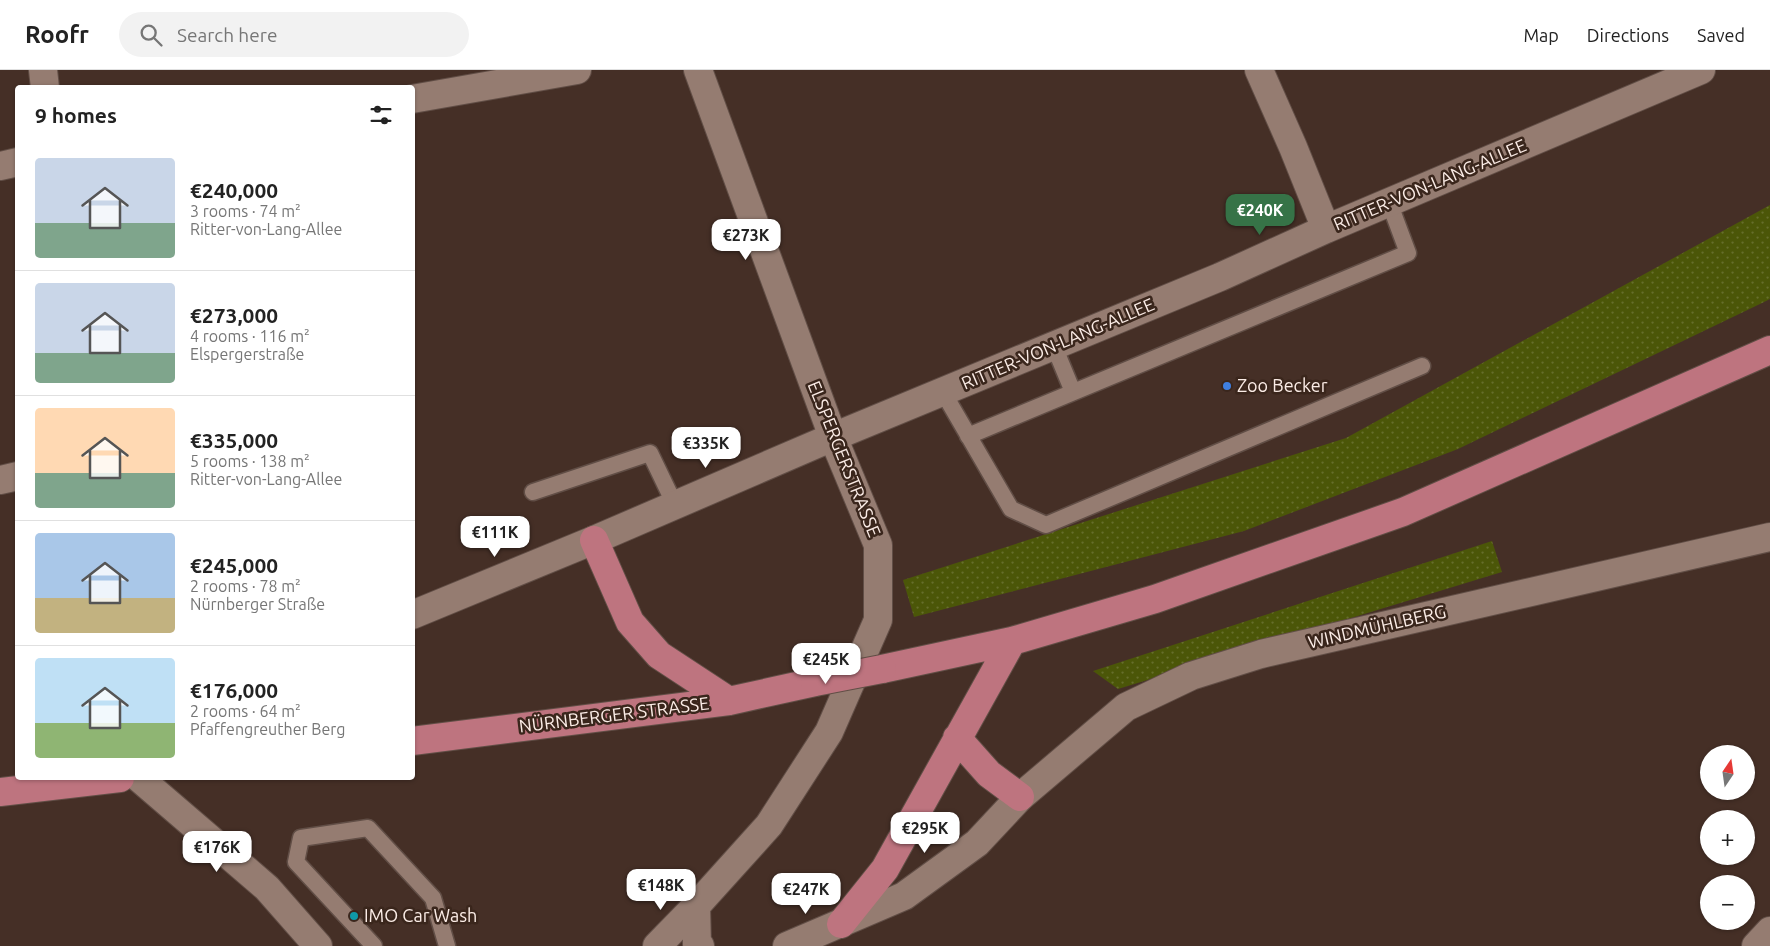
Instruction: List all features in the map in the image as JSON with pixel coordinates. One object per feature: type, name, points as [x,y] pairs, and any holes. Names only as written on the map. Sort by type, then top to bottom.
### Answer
[{"type":"main road","name":"NÜRNBERGER STRASSE","points":[[415,742],[729,701],[1012,641],[1155,600],[1403,512],[1770,350]]},
{"type":"main road","points":[[594,540],[630,622],[659,655],[729,701]]},
{"type":"main road","points":[[840,924],[885,869],[956,738],[1012,641]]},
{"type":"main road","points":[[956,738],[988,774],[1020,797]]},
{"type":"main road","points":[[0,792],[42,783],[89,780]]},
{"type":"street","points":[[43,70],[45,85]]},
{"type":"street","points":[[415,98],[577,70]]},
{"type":"street","name":"ELSPERGERSTRASSE","points":[[657,946],[769,825],[829,732],[878,620],[878,545],[833,437],[698,70]]},
{"type":"street","points":[[1259,70],[1326,229]]},
{"type":"street","name":"RITTER-VON-LANG-ALLEE","points":[[415,614],[594,540],[833,437],[1220,277],[1673,76],[1701,70]]},
{"type":"street","points":[[0,166],[15,163]]},
{"type":"street","points":[[0,480],[15,477]]},
{"type":"street","name":"WINDMÜHLBERG","points":[[787,946],[904,896],[977,843],[1020,797],[1126,707],[1191,676],[1261,654],[1770,537]]},
{"type":"street","points":[[141,780],[267,888],[318,946]]},
{"type":"street","points":[[696,906],[697,944],[700,946]]},
{"type":"street","points":[[1756,946],[1770,931]]},
{"type":"lane","points":[[968,436],[1408,253],[1390,202]]},
{"type":"lane","points":[[1054,346],[1073,392]]},
{"type":"lane","points":[[943,392],[1011,509],[1046,525],[1422,366]]},
{"type":"lane","points":[[533,492],[650,453],[674,505]]},
{"type":"lane","points":[[374,946],[296,862],[301,838],[368,828],[433,898],[447,946]]},
{"type":"green space","points":[[1770,205],[1770,299],[1760,304],[1458,449],[1244,531],[914,617],[903,580],[1346,438]]},
{"type":"green space","points":[[1492,541],[1502,572],[1118,689],[1093,671]]},
{"type":"place","name":"Zoo Becker","points":[[1227,386]]},
{"type":"place","name":"IMO Car Wash","points":[[354,916]]}]
